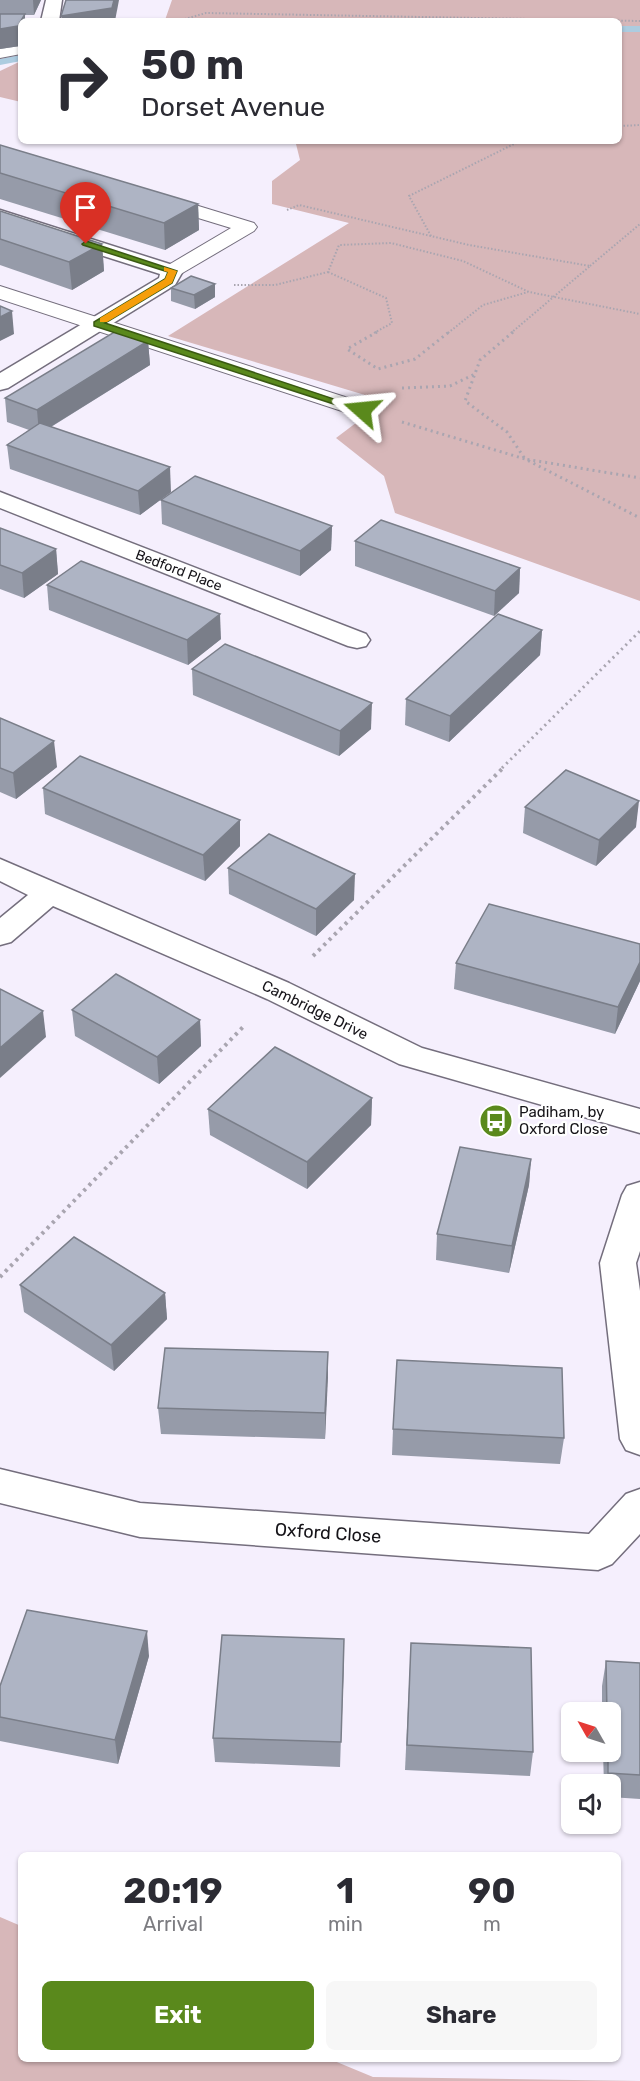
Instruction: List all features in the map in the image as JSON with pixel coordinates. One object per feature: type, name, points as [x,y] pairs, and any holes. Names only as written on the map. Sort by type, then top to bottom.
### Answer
[{"type":"street","points":[[51,18],[54,0]]},
{"type":"street","points":[[0,216],[168,277]]},
{"type":"street","points":[[0,383],[98,324],[168,277]]},
{"type":"street","name":"Bedford Place","points":[[0,499],[357,640]]},
{"type":"street","name":"Cambridge Drive","points":[[0,869],[49,893],[278,991],[411,1056],[640,1121]]},
{"type":"street","points":[[0,935],[49,893]]},
{"type":"street","points":[[640,1195],[618,1263],[640,1438]]},
{"type":"street","name":"Oxford Close","points":[[0,1486],[140,1520],[597,1552],[640,1506]]},
{"type":"lane","points":[[0,53],[18,50]]},
{"type":"lane","points":[[135,192],[247,227]]},
{"type":"lane","points":[[168,277],[247,227]]},
{"type":"lane","points":[[0,292],[352,407]]},
{"type":"path","points":[[188,18],[206,13],[477,18]]},
{"type":"path","points":[[622,21],[640,21]]},
{"type":"path","points":[[622,126],[640,125]]},
{"type":"path","points":[[431,236],[409,196],[514,144]]},
{"type":"path","points":[[247,227],[298,205],[469,246],[590,266]]},
{"type":"path","points":[[640,224],[480,360],[465,401],[507,432],[525,459],[640,518]]},
{"type":"path","points":[[328,272],[339,245],[391,243],[463,261],[529,292],[640,314]]},
{"type":"path","points":[[168,277],[275,285],[328,272],[386,298],[392,323],[347,349],[378,369],[415,359],[483,305],[529,292]]},
{"type":"path","points":[[352,407],[404,388],[450,386],[475,374]]},
{"type":"path","points":[[352,407],[525,459],[640,478]]},
{"type":"path","points":[[0,1277],[278,991],[640,631]]},
{"type":"shaded area","points":[[172,0],[640,0],[640,601],[395,513],[384,476],[336,438],[385,401],[168,336],[349,223],[272,204],[272,181],[300,160],[296,144],[622,144],[622,18],[166,18]]},
{"type":"shaded area","points":[[18,62],[18,101],[0,97],[0,71]]},
{"type":"shaded area","points":[[0,1917],[18,1925],[18,2062],[337,2062],[373,2077],[640,2081],[0,2081]]},
{"type":"building","points":[[66,0],[114,0],[112,8],[61,16]]},
{"type":"building","points":[[0,14],[25,14],[23,18],[18,18],[18,26],[0,29]]},
{"type":"building","points":[[0,145],[198,204],[164,223],[0,173]]},
{"type":"building","points":[[0,211],[102,244],[69,262],[0,239]]},
{"type":"building","points":[[191,276],[215,284],[194,295],[171,288]]},
{"type":"building","points":[[0,306],[12,311],[0,317]]},
{"type":"building","points":[[116,331],[148,341],[37,410],[5,398]]},
{"type":"building","points":[[40,423],[170,467],[138,491],[7,445]]},
{"type":"building","points":[[195,476],[332,526],[300,551],[161,500]]},
{"type":"building","points":[[381,520],[520,568],[495,591],[355,541]]},
{"type":"building","points":[[0,528],[56,549],[22,573],[0,565]]},
{"type":"building","points":[[81,561],[220,614],[187,640],[47,585]]},
{"type":"building","points":[[498,614],[542,630],[450,716],[406,699]]},
{"type":"building","points":[[225,644],[372,703],[340,731],[192,669]]},
{"type":"building","points":[[0,718],[54,741],[13,773],[0,768]]},
{"type":"building","points":[[80,756],[240,820],[203,855],[43,788]]},
{"type":"building","points":[[566,770],[639,801],[599,840],[525,807]]},
{"type":"building","points":[[269,834],[355,874],[316,909],[228,868]]},
{"type":"building","points":[[489,904],[640,944],[640,962],[618,1007],[456,963]]},
{"type":"building","points":[[116,974],[200,1020],[157,1057],[72,1010]]},
{"type":"building","points":[[0,989],[43,1011],[0,1048]]},
{"type":"building","points":[[275,1047],[372,1098],[307,1162],[208,1109]]},
{"type":"building","points":[[460,1147],[531,1159],[512,1246],[437,1234]]},
{"type":"building","points":[[74,1237],[165,1293],[111,1345],[20,1285]]},
{"type":"building","points":[[165,1348],[328,1352],[325,1413],[158,1408]]},
{"type":"building","points":[[397,1360],[562,1368],[564,1438],[393,1429]]},
{"type":"building","points":[[27,1610],[147,1631],[115,1740],[0,1717],[0,1686]]},
{"type":"building","points":[[222,1635],[344,1639],[341,1742],[213,1738]]},
{"type":"building","points":[[411,1643],[531,1648],[533,1752],[407,1745]]},
{"type":"building","points":[[606,1661],[640,1663],[640,1775],[608,1773],[608,1762],[621,1762],[621,1702],[607,1702]]},
{"type":"waterway","points":[[622,29],[640,29]]},
{"type":"waterway","points":[[0,62],[18,59]]},
{"type":"slow traffic","points":[[104,320],[168,281],[172,271],[167,269]]},
{"type":"place","name":"Padiham, by Oxford Close","points":[[496,1121]]},
{"type":"route","points":[[86,244],[172,271],[168,281],[98,324],[362,410]]}]
